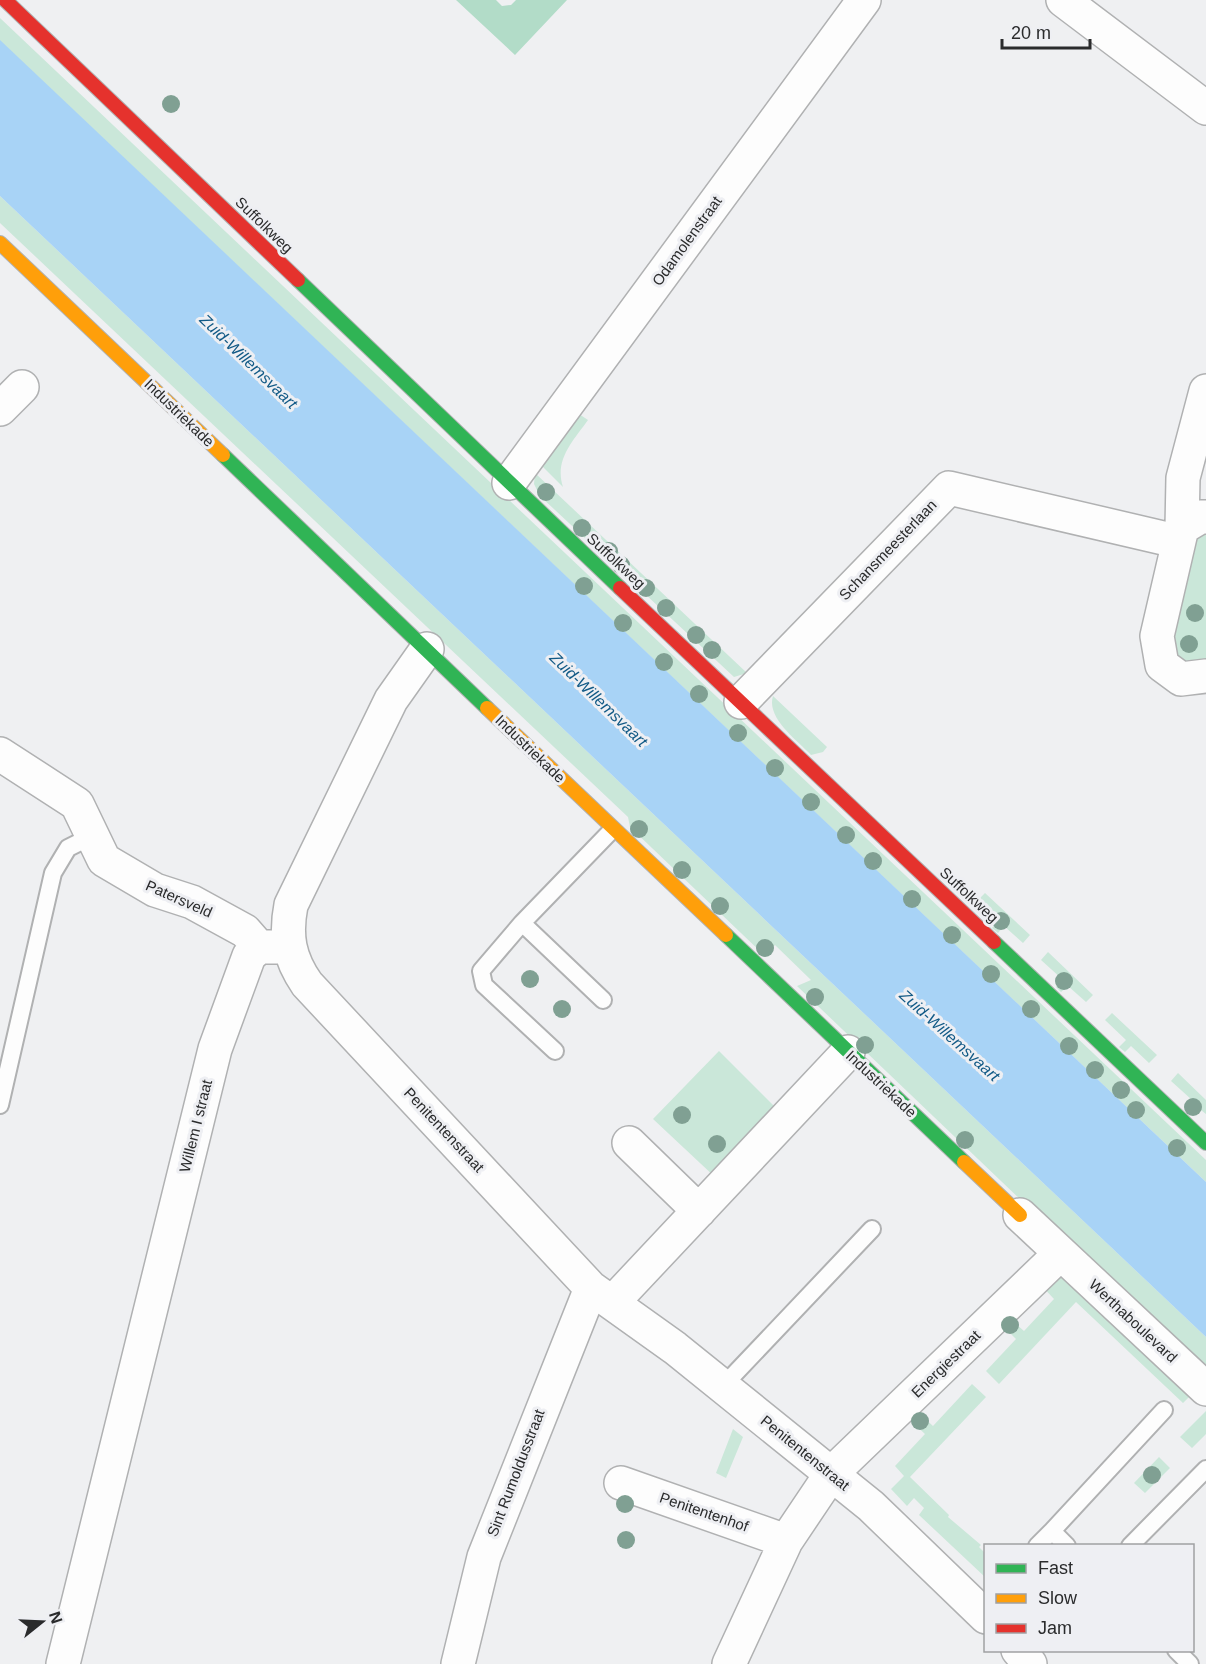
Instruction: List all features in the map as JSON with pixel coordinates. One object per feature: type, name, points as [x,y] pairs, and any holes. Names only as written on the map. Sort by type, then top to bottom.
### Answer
[{"type":"street","name":"Suffolkweg","points":[[6,0],[509,483],[1206,1143]]},
{"type":"street","name":"Odamolenstraat","points":[[509,483],[864,0]]},
{"type":"street","points":[[1063,0],[1206,108]]},
{"type":"street","name":"Industriekade","points":[[0,243],[428,649],[612,830],[1060,1254]]},
{"type":"street","points":[[1206,391],[1183,478],[1188,529],[1157,636],[1162,665],[1181,679],[1206,676]]},
{"type":"street","name":"Schansmeesterlaan","points":[[741,702],[948,488],[1188,529]]},
{"type":"street","points":[[274,947],[287,926],[291,905],[391,700],[428,649]]},
{"type":"street","name":"Patersveld","points":[[2,761],[77,804],[104,860],[155,890],[192,902],[274,947]]},
{"type":"street","name":"Penitentenstraat","points":[[274,947],[602,1295],[723,1386],[871,1506],[982,1607]]},
{"type":"street","name":"Willem I straat","points":[[63,1664],[215,1049],[249,956],[274,947]]},
{"type":"street","points":[[602,1295],[699,1211],[848,1052]]},
{"type":"street","points":[[629,1143],[699,1211]]},
{"type":"street","name":"Werthaboulevard","points":[[1060,1254],[1206,1389]]},
{"type":"street","name":"Energiestraat","points":[[831,1474],[1060,1254]]},
{"type":"street","name":"Sint Rumoldusstraat","points":[[458,1664],[484,1557],[602,1295]]},
{"type":"street","points":[[729,1664],[786,1541],[831,1474]]},
{"type":"street","name":"Penitentenhof","points":[[621,1483],[786,1541]]},
{"type":"street","points":[[1020,1652],[1030,1664]]},
{"type":"lane","points":[[555,1050],[484,985],[481,971],[500,945],[612,830]]},
{"type":"lane","points":[[0,1104],[53,873],[68,848],[93,836]]},
{"type":"lane","points":[[522,922],[603,1000]]},
{"type":"lane","points":[[723,1386],[872,1229]]},
{"type":"lane","points":[[1038,1544],[1164,1410]]},
{"type":"lane","points":[[1131,1544],[1206,1469]]},
{"type":"lane","points":[[1052,1531],[1066,1544]]},
{"type":"lane","points":[[1178,1652],[1190,1664]]},
{"type":"green space","points":[[456,0],[496,0],[502,6],[511,5],[516,0],[567,0],[515,55]]},
{"type":"green space","points":[[0,18],[1206,1160],[1206,1182],[0,41]]},
{"type":"green space","points":[[0,196],[1206,1337],[1206,1377],[797,986],[811,980],[775,945],[765,956],[630,827],[628,817],[0,223]]},
{"type":"green space","points":[[576,412],[588,420],[571,443],[563,459],[561,477],[563,487],[539,463]]},
{"type":"green space","points":[[535,473],[747,673],[734,677],[540,496],[534,484]]},
{"type":"green space","points":[[1206,532],[1206,659],[1187,664],[1174,656],[1169,636],[1176,631],[1190,565],[1186,542]]},
{"type":"green space","points":[[773,696],[827,747],[823,752],[811,755],[784,728],[774,712]]},
{"type":"green space","points":[[985,893],[1030,935],[1023,943],[1004,926],[998,933],[992,928],[999,920],[978,900]]},
{"type":"green space","points":[[1048,952],[1093,995],[1086,1002],[1068,986],[1061,992],[1056,987],[1062,979],[1041,960]]},
{"type":"green space","points":[[1112,1013],[1157,1055],[1149,1063],[1131,1046],[1125,1052],[1119,1047],[1126,1040],[1105,1020]]},
{"type":"green space","points":[[719,1051],[780,1112],[716,1178],[653,1119]]},
{"type":"green space","points":[[1178,1073],[1206,1100],[1206,1114],[1197,1107],[1191,1113],[1185,1108],[1192,1100],[1171,1081]]},
{"type":"green space","points":[[1056,1271],[1192,1394],[1183,1403],[1076,1302],[999,1384],[986,1371],[1016,1339],[1001,1324],[1008,1317],[1024,1331],[1054,1299],[1039,1283]]},
{"type":"green space","points":[[972,1384],[986,1397],[910,1477],[949,1515],[948,1517],[981,1545],[979,1547],[984,1552],[984,1576],[919,1515],[924,1508],[914,1498],[907,1506],[891,1489],[904,1476],[895,1466],[925,1434],[911,1421],[919,1413],[933,1426]]},
{"type":"green space","points":[[1206,1411],[1206,1434],[1192,1448],[1180,1437]]},
{"type":"green space","points":[[733,1429],[743,1437],[726,1478],[716,1473]]},
{"type":"green space","points":[[1159,1457],[1170,1468],[1145,1493],[1134,1483]]},
{"type":"water","name":"Zuid-Willemsvaart","points":[[0,40],[1206,1182],[1206,1337],[0,196]]},
{"type":"traffic: fast","points":[[298,280],[620,588]]},
{"type":"traffic: fast","points":[[223,455],[487,708]]},
{"type":"traffic: fast","points":[[726,935],[964,1162]]},
{"type":"traffic: fast","points":[[994,942],[1206,1143]]},
{"type":"traffic: slow","points":[[0,243],[223,455]]},
{"type":"traffic: slow","points":[[487,708],[726,935]]},
{"type":"traffic: slow","points":[[964,1162],[1020,1215]]},
{"type":"traffic: jam","points":[[5,0],[298,280]]},
{"type":"traffic: jam","points":[[620,588],[994,942]]}]
